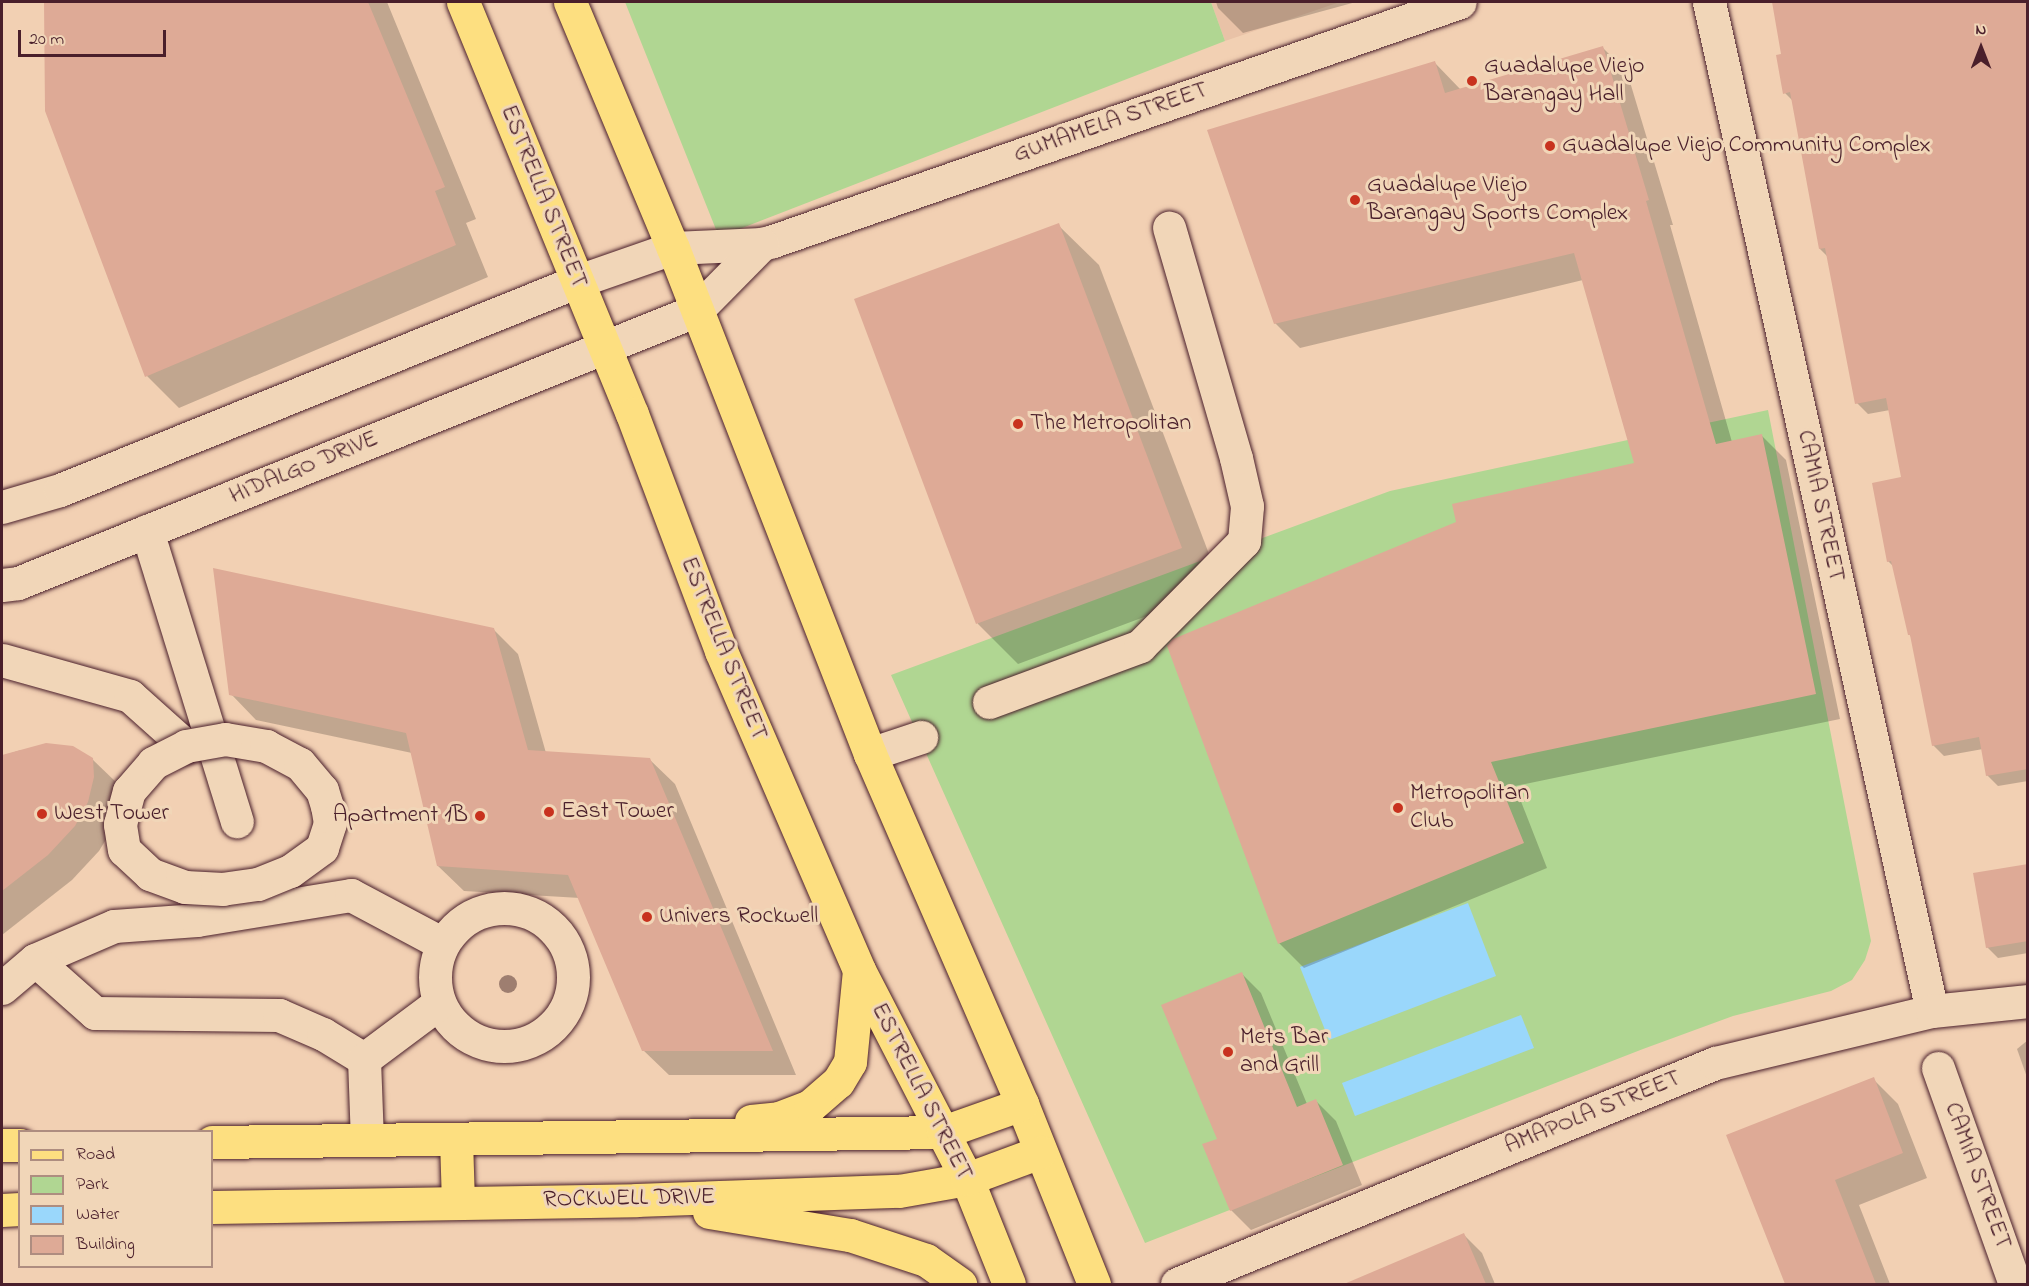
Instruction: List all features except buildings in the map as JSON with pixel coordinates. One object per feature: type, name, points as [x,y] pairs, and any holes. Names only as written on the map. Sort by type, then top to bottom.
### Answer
[{"type":"main road","name":"ESTRELLA STREET","points":[[463,2],[605,348],[721,651],[859,970],[967,1179],[1009,1284]]},
{"type":"main road","points":[[570,2],[698,310],[870,754],[1022,1104],[1094,1284]]},
{"type":"main road","points":[[642,1138],[779,1118],[810,1106],[838,1082],[850,1062],[859,970]]},
{"type":"main road","points":[[213,1142],[642,1138],[943,1132],[1022,1104]]},
{"type":"main road","points":[[456,1139],[458,1203]]},
{"type":"main road","points":[[2,1145],[18,1144]]},
{"type":"main road","name":"ROCKWELL DRIVE","points":[[213,1206],[636,1200],[899,1191],[967,1179],[1040,1152]]},
{"type":"main road","points":[[636,1200],[850,1235],[926,1260],[960,1284]]},
{"type":"main road","points":[[2,1210],[18,1209]]},
{"type":"street","name":"GUMAMELA STREET","points":[[578,281],[673,248],[762,244],[1460,2]]},
{"type":"street","name":"CAMIA STREET","points":[[1709,2],[1932,1011]]},
{"type":"street","points":[[989,702],[1140,646],[1244,540],[1247,506],[1236,458],[1169,228]]},
{"type":"street","name":"GUMAMELA STREET","points":[[605,348],[698,310],[762,244]]},
{"type":"street","points":[[2,507],[60,490],[578,281]]},
{"type":"street","name":"HIDALGO DRIVE","points":[[2,585],[18,583],[605,348]]},
{"type":"street","points":[[147,531],[237,821]]},
{"type":"street","points":[[4,661],[130,696],[186,746]]},
{"type":"street","points":[[870,754],[921,737]]},
{"type":"street","points":[[225,739],[266,746],[300,764],[322,790],[327,806],[330,823],[322,848],[290,871],[257,884],[223,889],[185,887],[150,874],[124,850],[120,824],[129,791],[153,764],[186,746],[225,739]]},
{"type":"street","points":[[2,988],[36,960],[114,926],[197,920],[351,895],[443,944]]},
{"type":"street","points":[[500,908],[524,910],[545,920],[561,936],[572,958],[574,981],[569,1004],[556,1023],[538,1038],[516,1046],[492,1046],[470,1037],[451,1023],[439,1003],[435,983],[435,963],[443,944],[457,925],[477,912],[500,908]]},
{"type":"street","points":[[36,960],[95,1013],[189,1012],[279,1015],[323,1034],[364,1059]]},
{"type":"street","name":"AMAPOLA STREET","points":[[1177,1284],[1715,1063],[1932,1011],[2028,1001]]},
{"type":"street","points":[[364,1059],[439,1003]]},
{"type":"street","points":[[364,1059],[367,1140]]},
{"type":"street","name":"CAMIA STREET","points":[[1938,1068],[2015,1284]]},
{"type":"shaded area","points":[[1211,2],[1340,2],[1225,41]]},
{"type":"green space","points":[[625,2],[1211,2],[1225,41],[719,237]]},
{"type":"green space","name":"Metropolitan Club","points":[[1768,410],[1871,941],[1865,960],[1852,980],[1831,991],[1733,1016],[1643,1049],[1145,1243],[891,675],[1390,491]]},
{"type":"water","points":[[1468,903],[1496,976],[1329,1040],[1300,967]]},
{"type":"water","points":[[1521,1015],[1534,1048],[1355,1116],[1342,1083]]},
{"type":"place","name":"Guadalupe Viejo Barangay Hall","points":[[1472,81]]},
{"type":"place","name":"Guadalupe Viejo Community Complex","points":[[1550,146]]},
{"type":"place","name":"Guadalupe Viejo Barangay Sports Complex","points":[[1355,200]]},
{"type":"place","name":"The Metropolitan","points":[[1018,424]]},
{"type":"place","name":"Metropolitan Club","points":[[1398,808]]},
{"type":"place","name":"East Tower","points":[[549,812]]},
{"type":"place","name":"West Tower","points":[[42,814]]},
{"type":"place","name":"Apartment 1B","points":[[480,816]]},
{"type":"place","name":"Univers Rockwell","points":[[647,917]]},
{"type":"place","name":"Mets Bar and Grill","points":[[1228,1052]]}]
